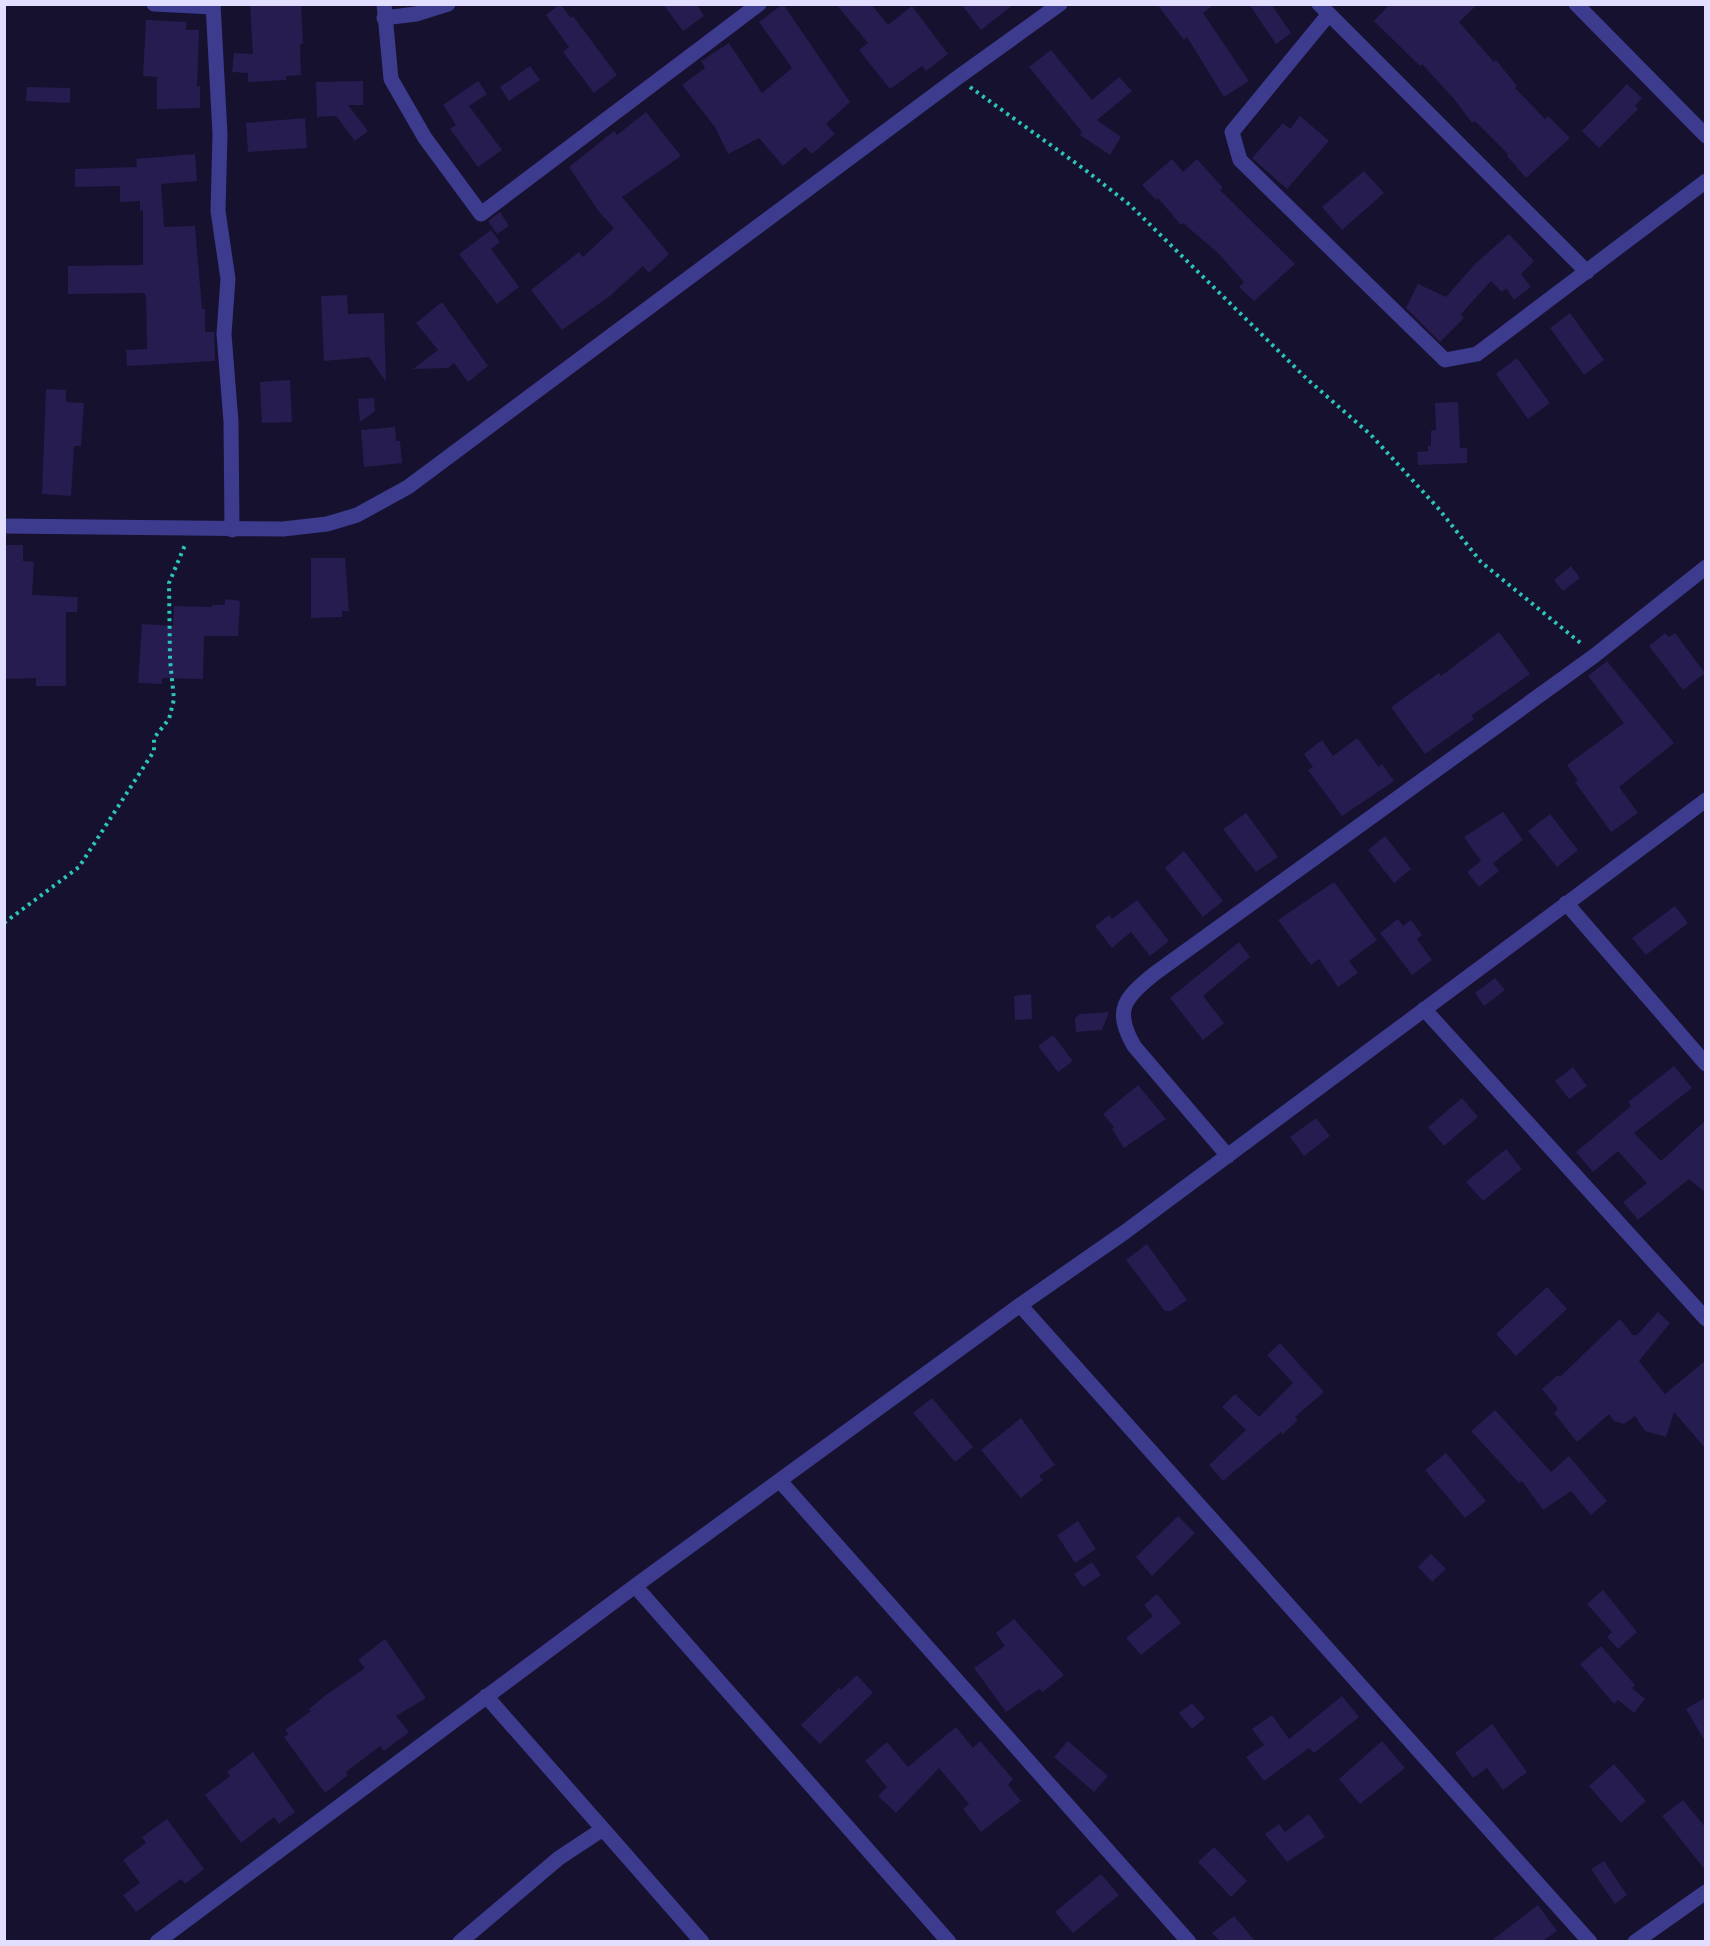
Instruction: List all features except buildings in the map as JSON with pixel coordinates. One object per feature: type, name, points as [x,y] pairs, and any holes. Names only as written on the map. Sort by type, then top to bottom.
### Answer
[{"type":"street","points":[[154,4],[213,6],[220,134],[218,211],[228,279],[225,334],[231,422],[232,530]]},
{"type":"street","points":[[448,4],[416,14],[384,11],[391,79],[403,104],[425,138],[481,214],[759,4]]},
{"type":"street","points":[[4,526],[191,530],[283,529],[327,524],[357,516],[408,487],[957,78],[1060,4]]},
{"type":"street","points":[[1576,4],[1706,136]]},
{"type":"street","points":[[1587,272],[1324,9],[1232,132],[1240,160],[1445,360],[1477,354],[1587,272],[1706,181]]},
{"type":"street","points":[[1228,1156],[1134,1046],[1124,1023],[1125,1002],[1154,974],[1594,656],[1706,567]]},
{"type":"street","points":[[157,1941],[635,1586],[1228,1156],[1706,800]]},
{"type":"street","points":[[1566,903],[1706,1064]]},
{"type":"street","points":[[1424,1009],[1706,1319]]},
{"type":"street","points":[[1020,1305],[1590,1941]]},
{"type":"street","points":[[780,1481],[1189,1941]]},
{"type":"street","points":[[635,1586],[949,1941]]},
{"type":"street","points":[[486,1696],[702,1941]]},
{"type":"street","points":[[466,1940],[559,1858],[603,1829]]},
{"type":"street","points":[[1635,1941],[1706,1892]]},
{"type":"path","points":[[957,78],[1130,205],[1307,379],[1371,435],[1438,508],[1480,562],[1594,656]]},
{"type":"path","points":[[4,923],[84,862],[154,751],[154,738],[169,719],[174,699],[170,660],[169,583],[191,530]]}]
